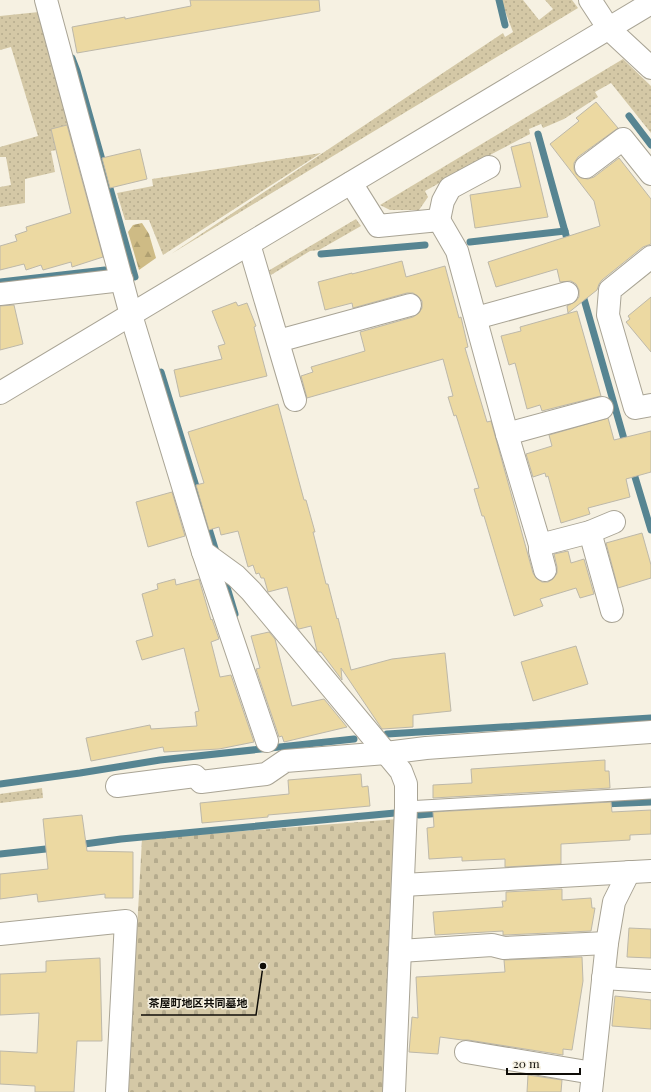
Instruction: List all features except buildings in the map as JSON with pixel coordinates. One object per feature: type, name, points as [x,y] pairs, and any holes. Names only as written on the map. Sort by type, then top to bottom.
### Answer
[{"type":"street","points":[[46,0],[131,315],[214,560],[267,741]]},
{"type":"street","points":[[590,0],[609,29],[651,68]]},
{"type":"street","points":[[0,393],[643,8]]},
{"type":"street","points":[[586,167],[623,139],[651,174]]},
{"type":"street","points":[[489,167],[450,188],[443,201],[439,220],[457,251],[507,434],[540,545],[545,570]]},
{"type":"street","points":[[351,183],[378,226],[439,220]]},
{"type":"street","points":[[249,244],[295,400]]},
{"type":"street","points":[[651,257],[610,290],[608,315],[635,408],[651,405]]},
{"type":"street","points":[[0,294],[122,280]]},
{"type":"street","points":[[476,318],[567,293]]},
{"type":"street","points":[[278,341],[410,305]]},
{"type":"street","points":[[507,434],[602,408]]},
{"type":"street","points":[[540,545],[590,532],[614,522]]},
{"type":"street","points":[[590,532],[612,611]]},
{"type":"street","points":[[214,560],[236,576],[251,591],[401,771],[406,784],[394,1092]]},
{"type":"street","points":[[117,786],[195,776],[202,782],[266,774],[285,761],[386,753],[426,748],[651,732]]},
{"type":"street","points":[[403,885],[651,871]]},
{"type":"street","points":[[466,1052],[592,1082],[607,943],[614,902],[629,872]]},
{"type":"street","points":[[0,934],[126,921],[117,1092]]},
{"type":"street","points":[[400,950],[492,945],[504,948],[607,943]]},
{"type":"street","points":[[603,978],[651,981]]},
{"type":"lane","points":[[406,807],[651,793]]},
{"type":"green space","points":[[501,0],[523,0],[539,20],[553,9],[545,0],[572,0],[578,8],[171,254],[503,33],[505,37],[513,32]]},
{"type":"green space","points":[[39,12],[77,146],[51,151],[55,172],[25,179],[25,203],[0,207],[0,187],[11,185],[6,157],[0,157],[0,147],[38,136],[11,47],[0,50],[0,16]]},
{"type":"green space","points":[[623,59],[651,86],[651,133],[611,83],[595,92],[598,97],[564,119],[543,128],[541,124],[529,129],[530,134],[425,191],[428,197],[419,210],[390,210],[380,205]]},
{"type":"green space","points":[[321,153],[163,255],[149,220],[125,220],[117,193],[153,186],[152,179]]},
{"type":"green space","points":[[356,219],[361,226],[319,250],[310,251],[271,275],[268,271]]},
{"type":"green space","points":[[142,223],[149,234],[156,258],[139,270],[128,232],[133,225]]},
{"type":"green space","points":[[42,788],[43,798],[0,803],[0,794]]},
{"type":"green space","points":[[398,819],[384,1092],[128,1092],[142,839]]},
{"type":"waterway","points":[[499,0],[505,25]]},
{"type":"waterway","points":[[72,58],[77,71],[135,277]]},
{"type":"waterway","points":[[629,116],[651,145]]},
{"type":"waterway","points":[[538,134],[569,246]]},
{"type":"waterway","points":[[470,242],[565,231]]},
{"type":"waterway","points":[[321,254],[425,245]]},
{"type":"waterway","points":[[0,282],[105,270]]},
{"type":"waterway","points":[[582,292],[626,446]]},
{"type":"waterway","points":[[161,372],[217,555]]},
{"type":"waterway","points":[[632,467],[651,530]]},
{"type":"waterway","points":[[223,574],[235,614]]},
{"type":"waterway","points":[[387,734],[651,718]]},
{"type":"waterway","points":[[0,784],[160,760],[354,739]]},
{"type":"waterway","points":[[603,804],[651,802]]},
{"type":"waterway","points":[[77,845],[121,839],[395,813]]},
{"type":"waterway","points":[[419,815],[441,813]]},
{"type":"waterway","points":[[0,854],[55,848]]},
{"type":"place","name":"茶屋町地区共同墓地","points":[[263,966]]}]
